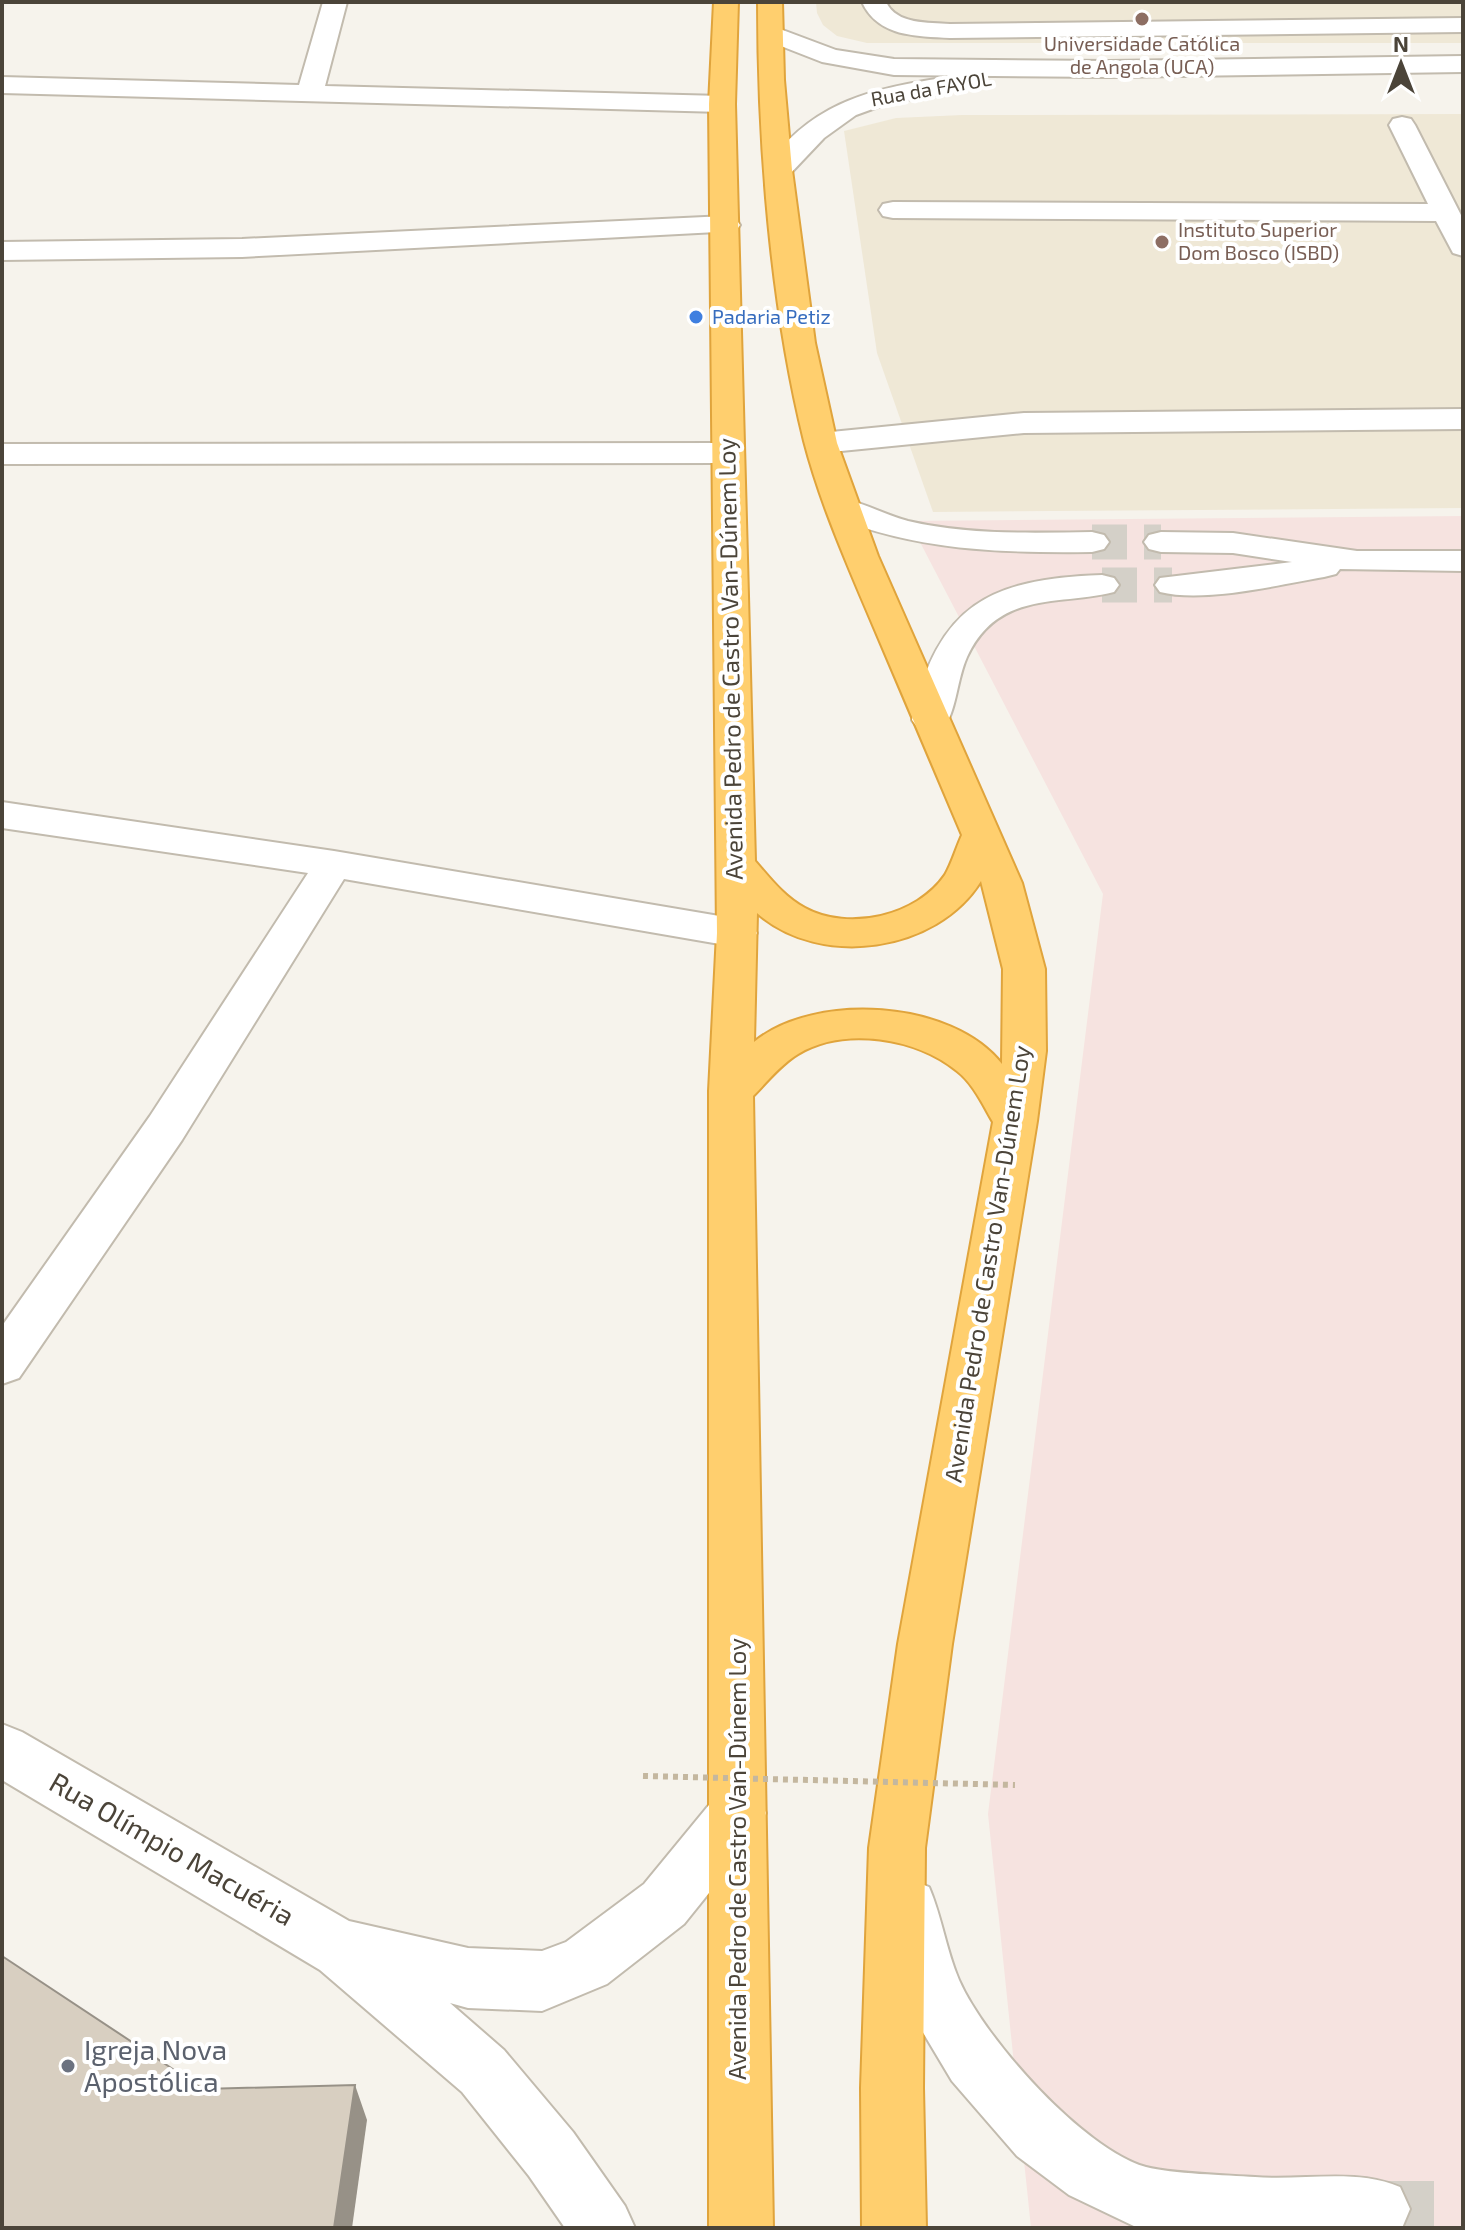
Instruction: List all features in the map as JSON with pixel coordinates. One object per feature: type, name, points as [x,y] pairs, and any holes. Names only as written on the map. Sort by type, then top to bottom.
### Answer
[{"type":"highway","name":"Avenida Pedro de Castro Van-Dúnem Loy","points":[[726,2],[722,104],[726,225],[726,453],[737,933],[731,1091],[741,2228]]},
{"type":"highway","name":"Avenida Pedro de Castro Van-Dúnem Loy","points":[[770,2],[771,80],[778,170],[800,343],[821,443],[861,556],[1002,883],[1024,969],[1025,1051],[1015,1121],[925,1644],[897,1848],[892,2088],[894,2228]]},
{"type":"highway","points":[[735,862],[766,899],[801,922],[850,931],[896,929],[934,910],[961,881],[981,835]]},
{"type":"highway","points":[[731,1091],[785,1042],[828,1026],[878,1025],[931,1035],[975,1062],[1015,1121]]},
{"type":"street","points":[[310,94],[335,2]]},
{"type":"street","points":[[876,7],[934,6],[954,11],[1463,9]]},
{"type":"street","points":[[876,7],[889,21],[900,25],[950,31],[1463,25]]},
{"type":"street","name":"Rua da FAYOL","points":[[772,34],[831,57],[894,67],[1109,69],[1463,64]]},
{"type":"street","name":"Rua da FAYOL","points":[[778,170],[805,139],[844,108],[867,99],[1015,76],[1109,69]]},
{"type":"street","points":[[2,85],[722,104]]},
{"type":"street","points":[[1402,125],[1463,247]]},
{"type":"street","points":[[893,210],[1446,213]]},
{"type":"street","points":[[2,251],[242,248],[726,225]]},
{"type":"street","points":[[821,443],[1024,423],[1463,419]]},
{"type":"street","points":[[2,454],[726,453]]},
{"type":"street","points":[[844,509],[866,519],[932,536],[982,542],[1092,542]]},
{"type":"street","points":[[1161,542],[1233,543],[1357,561],[1463,561]]},
{"type":"street","points":[[931,720],[935,691],[945,664],[980,616],[1017,595],[1078,578],[1084,564],[1073,550],[1043,543]]},
{"type":"street","points":[[1172,585],[1239,581],[1357,561]]},
{"type":"street","points":[[1057,586],[1102,585]]},
{"type":"street","points":[[2,815],[334,864],[737,933]]},
{"type":"street","points":[[2,1364],[166,1128],[334,864]]},
{"type":"street","name":"Rua Olímpio Macuéria","points":[[2,1750],[341,1949],[483,2071],[551,2154],[603,2228]]},
{"type":"street","name":"Rua Olímpio Macuéria","points":[[341,1949],[468,1978],[542,1981],[586,1963],[664,1904],[738,1813]]},
{"type":"street","points":[[897,1848],[911,1918],[933,1993],[973,2060],[1039,2134],[1091,2173],[1142,2198],[1287,2218],[1378,2209]]},
{"type":"path","points":[[643,1776],[1015,1785]]},
{"type":"shaded area","name":"Universidade Católica de Angola (UCA)","points":[[816,2],[1463,2],[1463,43],[867,43],[837,36],[823,25]]},
{"type":"shaded area","name":"Instituto Superior Dom Bosco (ISBD)","points":[[1463,114],[1463,508],[933,512],[877,353],[844,131],[896,118],[962,115]]},
{"type":"shaded area","points":[[1463,516],[1463,2228],[1031,2228],[988,1814],[1103,894],[909,521]]},
{"type":"building","name":"Igreja Nova Apostólica","points":[[2,1956],[203,2089],[355,2085],[334,2228],[2,2228]]},
{"type":"tunnel","points":[[1092,542],[1161,542]]},
{"type":"tunnel","points":[[1102,585],[1172,585]]},
{"type":"tunnel","points":[[1378,2209],[1463,2209]]},
{"type":"place","name":"Universidade Católica de Angola (UCA)","points":[[1142,19]]},
{"type":"place","name":"Instituto Superior Dom Bosco (ISBD)","points":[[1162,242]]},
{"type":"place","name":"Padaria Petiz","points":[[696,317]]},
{"type":"place","name":"Igreja Nova Apostólica","points":[[68,2066]]}]
